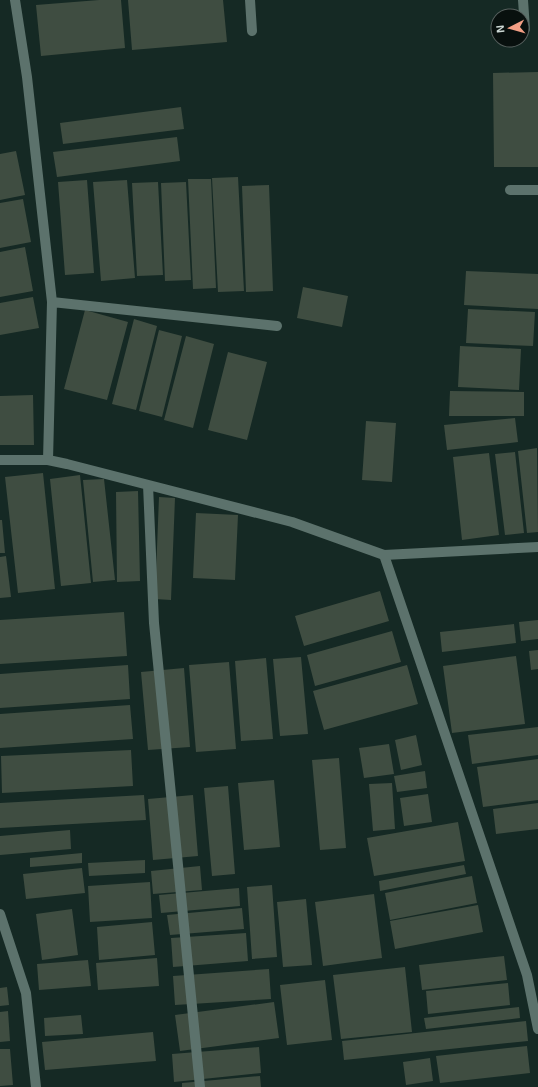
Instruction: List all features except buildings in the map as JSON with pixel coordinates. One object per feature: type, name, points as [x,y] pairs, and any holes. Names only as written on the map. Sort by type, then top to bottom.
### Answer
[{"type":"street","points":[[15,0],[27,77],[52,302],[48,460]]},
{"type":"street","points":[[250,0],[252,31]]},
{"type":"street","points":[[510,190],[538,190]]},
{"type":"street","points":[[52,302],[277,326]]},
{"type":"street","points":[[0,460],[48,460],[292,522],[384,555],[538,547]]},
{"type":"street","points":[[148,485],[154,623],[200,1087]]},
{"type":"street","points":[[384,555],[527,975],[536,1005],[538,1029]]},
{"type":"street","points":[[0,914],[26,993],[36,1087]]}]
